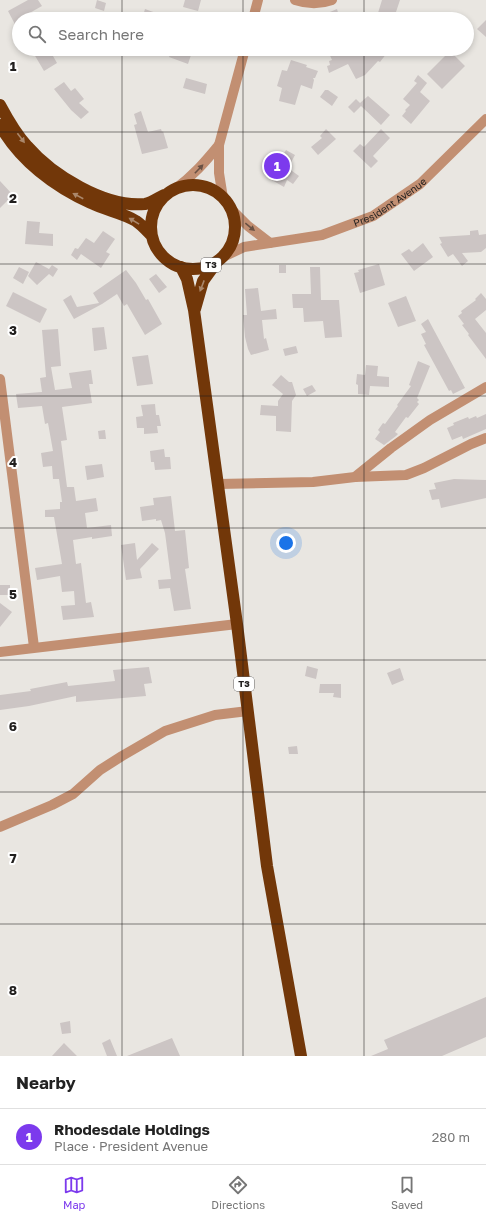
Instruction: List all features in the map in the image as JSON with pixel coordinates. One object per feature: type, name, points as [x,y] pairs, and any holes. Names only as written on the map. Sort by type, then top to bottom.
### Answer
[{"type":"highway","name":"T3","points":[[0,105],[11,126],[27,146],[45,164],[95,195],[117,203],[146,204],[188,185],[201,186],[213,190],[224,198],[232,210],[235,222],[235,235],[231,247],[204,281],[194,310]]},
{"type":"highway","name":"T3","points":[[0,124],[20,152],[39,171],[84,200],[136,221],[152,236]]},
{"type":"highway","name":"T3","points":[[172,191],[160,201],[154,212],[151,224],[152,236],[162,256],[181,268],[193,269],[205,268],[220,260]]},
{"type":"highway","name":"T3","points":[[181,268],[187,280],[194,310],[237,624],[267,866],[300,1056]]},
{"type":"street","points":[[255,12],[258,0]]},
{"type":"street","points":[[295,0],[300,2],[324,3],[332,0]]},
{"type":"street","points":[[224,198],[219,173],[219,145],[243,56]]},
{"type":"street","name":"President Avenue","points":[[220,260],[244,247],[322,235],[373,216],[420,184],[486,119]]},
{"type":"street","points":[[172,191],[191,177],[219,145]]},
{"type":"street","points":[[232,210],[248,226],[270,243]]},
{"type":"street","points":[[0,384],[34,647]]},
{"type":"street","points":[[355,477],[391,448],[430,420],[486,388]]},
{"type":"street","points":[[218,484],[313,482],[355,477],[406,475],[424,468],[486,438]]},
{"type":"street","points":[[0,652],[237,624]]},
{"type":"street","points":[[0,827],[52,805],[72,794],[100,770],[165,732],[215,715],[248,711]]},
{"type":"building","points":[[28,0],[38,0],[42,6],[31,12],[12,12],[12,19],[8,11]]},
{"type":"building","points":[[97,0],[106,3],[104,11],[95,8]]},
{"type":"building","points":[[185,0],[201,0],[198,11],[183,7]]},
{"type":"building","points":[[382,0],[400,0],[396,12],[378,12]]},
{"type":"building","points":[[145,9],[153,12],[144,12]]},
{"type":"building","points":[[337,9],[338,12],[330,12]]},
{"type":"building","points":[[486,20],[486,37],[477,29]]},
{"type":"building","points":[[35,56],[53,56],[57,63],[44,71]]},
{"type":"building","points":[[169,56],[191,56],[188,64]]},
{"type":"building","points":[[330,56],[385,56],[365,75],[356,79],[348,64],[329,73],[327,66],[330,65],[329,61],[332,60]]},
{"type":"building","points":[[445,56],[455,56],[465,66],[442,89],[427,74]]},
{"type":"building","points":[[291,60],[307,65],[306,67],[318,71],[315,78],[313,78],[312,89],[301,85],[295,105],[279,101],[282,88],[277,86],[282,70],[287,71]]},
{"type":"building","points":[[418,75],[427,83],[420,92],[430,101],[411,124],[402,116],[410,105],[403,99],[417,83],[414,81]]},
{"type":"building","points":[[186,78],[207,84],[205,94],[183,88]]},
{"type":"building","points":[[64,82],[71,91],[75,88],[84,99],[79,103],[89,112],[81,119],[71,110],[54,89]]},
{"type":"building","points":[[325,90],[328,90],[338,97],[332,106],[320,97]]},
{"type":"building","points":[[368,96],[390,115],[381,125],[361,106],[354,113],[348,107],[356,99],[360,103]]},
{"type":"building","points":[[141,111],[148,132],[161,129],[168,148],[142,154],[134,125],[137,124],[134,114]]},
{"type":"building","points":[[326,129],[336,139],[318,155],[311,147],[322,138],[320,136]]},
{"type":"building","points":[[381,129],[390,138],[373,156],[378,161],[371,168],[353,151],[360,144],[364,147]]},
{"type":"building","points":[[286,150],[295,155],[288,168],[299,176],[293,184],[287,180],[284,187],[270,179],[273,174],[263,169],[269,157],[279,162]]},
{"type":"building","points":[[0,181],[13,195],[0,208]]},
{"type":"building","points":[[27,221],[40,222],[39,233],[53,234],[53,246],[25,244]]},
{"type":"building","points":[[478,230],[479,235],[486,234],[486,248],[481,252],[462,253],[468,261],[462,266],[453,254],[448,257],[440,244],[442,243],[439,237],[470,235],[470,231]]},
{"type":"building","points":[[103,231],[115,239],[106,252],[110,254],[101,268],[81,254],[77,260],[71,255],[75,248],[78,249],[86,238],[94,243]]},
{"type":"building","points":[[423,243],[433,257],[414,271],[401,254],[409,249],[412,252]]},
{"type":"building","points":[[36,262],[49,269],[52,265],[58,269],[53,277],[49,274],[37,285],[28,276]]},
{"type":"building","points":[[379,264],[385,285],[360,293],[354,273],[359,272],[358,270]]},
{"type":"building","points":[[279,265],[286,265],[286,273],[279,273]]},
{"type":"building","points":[[19,267],[29,272],[23,284],[13,278]]},
{"type":"building","points":[[310,267],[320,267],[321,300],[339,300],[342,337],[325,338],[323,321],[304,322],[303,308],[293,308],[292,294],[311,294]]},
{"type":"building","points":[[126,270],[146,300],[148,299],[162,324],[145,335],[127,304],[124,306],[117,294],[74,319],[63,300],[71,295],[77,307],[99,303],[93,293]]},
{"type":"building","points":[[156,274],[167,287],[159,293],[149,279]]},
{"type":"building","points":[[258,288],[261,311],[276,309],[277,319],[262,320],[264,339],[266,338],[269,350],[251,355],[245,337],[243,315],[247,315],[245,289]]},
{"type":"building","points":[[13,292],[47,309],[40,323],[6,306]]},
{"type":"building","points":[[481,293],[486,299],[486,310],[475,319],[486,333],[486,359],[468,335],[469,334],[462,325],[464,324],[458,316],[462,313],[461,311],[476,300],[475,299]]},
{"type":"building","points":[[406,296],[416,321],[398,327],[388,303]]},
{"type":"building","points":[[428,319],[465,388],[453,394],[451,390],[449,391],[424,345],[426,344],[421,334],[426,332],[421,324]]},
{"type":"building","points":[[104,327],[107,349],[94,351],[92,328]]},
{"type":"building","points":[[58,329],[61,366],[51,367],[55,390],[72,388],[69,373],[91,370],[93,384],[89,384],[92,403],[62,407],[67,440],[61,441],[67,487],[74,487],[76,501],[96,498],[98,511],[85,513],[87,528],[111,525],[112,536],[73,540],[76,564],[81,563],[86,603],[91,602],[94,617],[63,620],[61,606],[75,605],[74,591],[62,592],[60,576],[37,580],[35,568],[62,564],[54,517],[45,517],[45,510],[60,509],[60,502],[62,502],[59,479],[53,479],[52,466],[43,467],[41,453],[53,451],[48,423],[45,424],[42,406],[18,408],[16,394],[42,392],[40,378],[46,377],[42,330]]},
{"type":"building","points":[[296,346],[298,353],[285,356],[283,349]]},
{"type":"building","points":[[148,355],[153,384],[137,386],[132,357]]},
{"type":"building","points":[[418,361],[430,366],[417,398],[419,400],[417,402],[419,404],[408,418],[406,417],[395,432],[398,434],[384,445],[375,439],[380,432],[378,430],[383,423],[385,424],[411,386],[409,385]]},
{"type":"building","points":[[366,365],[378,366],[377,376],[389,377],[389,387],[370,386],[369,395],[358,394],[358,385],[356,384],[357,374],[365,375]]},
{"type":"building","points":[[281,375],[289,382],[292,382],[296,395],[292,401],[291,432],[276,431],[276,416],[260,415],[261,405],[278,406],[278,401],[283,394],[272,385]]},
{"type":"building","points":[[312,385],[316,391],[307,396],[303,389]]},
{"type":"building","points":[[155,404],[156,415],[159,415],[161,426],[157,426],[158,433],[144,434],[144,428],[137,428],[136,417],[143,416],[141,405]]},
{"type":"building","points":[[486,414],[486,429],[463,439],[462,436],[452,440],[447,428],[454,425],[453,423],[468,417],[469,419],[476,416],[477,418]]},
{"type":"building","points":[[105,430],[106,439],[99,439],[98,431]]},
{"type":"building","points":[[164,449],[165,457],[170,457],[171,469],[155,470],[154,462],[151,462],[150,451]]},
{"type":"building","points":[[102,464],[104,477],[87,480],[85,466]]},
{"type":"building","points":[[454,479],[486,480],[486,498],[441,508],[439,499],[432,500],[429,490],[436,489],[434,483]]},
{"type":"building","points":[[171,496],[175,531],[185,530],[189,568],[185,569],[191,609],[174,611],[170,588],[159,589],[158,580],[171,579],[165,533],[161,520],[156,521],[156,519],[142,521],[140,507],[154,505],[153,498]]},
{"type":"building","points":[[135,543],[137,560],[152,543],[159,549],[140,569],[142,578],[126,580],[121,545]]},
{"type":"building","points":[[0,585],[10,585],[10,595],[0,595]]},
{"type":"building","points":[[0,603],[12,612],[0,627]]},
{"type":"building","points":[[307,666],[318,669],[316,679],[305,676]]},
{"type":"building","points":[[149,667],[152,683],[144,684],[146,696],[76,702],[76,696],[29,706],[0,710],[0,695],[31,691],[30,689],[67,682],[68,686],[115,681],[113,670]]},
{"type":"building","points":[[400,668],[404,680],[392,685],[387,673]]},
{"type":"building","points":[[320,684],[341,684],[341,698],[333,697],[334,693],[319,693]]},
{"type":"building","points":[[297,746],[298,754],[289,754],[288,747]]},
{"type":"building","points":[[486,997],[486,1037],[442,1056],[371,1056],[388,1049],[384,1040]]},
{"type":"building","points":[[70,1021],[71,1033],[62,1034],[60,1023]]},
{"type":"building","points":[[172,1038],[180,1056],[127,1056]]},
{"type":"building","points":[[110,1039],[117,1056],[107,1056],[102,1043]]},
{"type":"building","points":[[64,1043],[77,1056],[52,1056]]},
{"type":"place","name":"Rhodesdale Holdings","points":[[277,166]]}]
